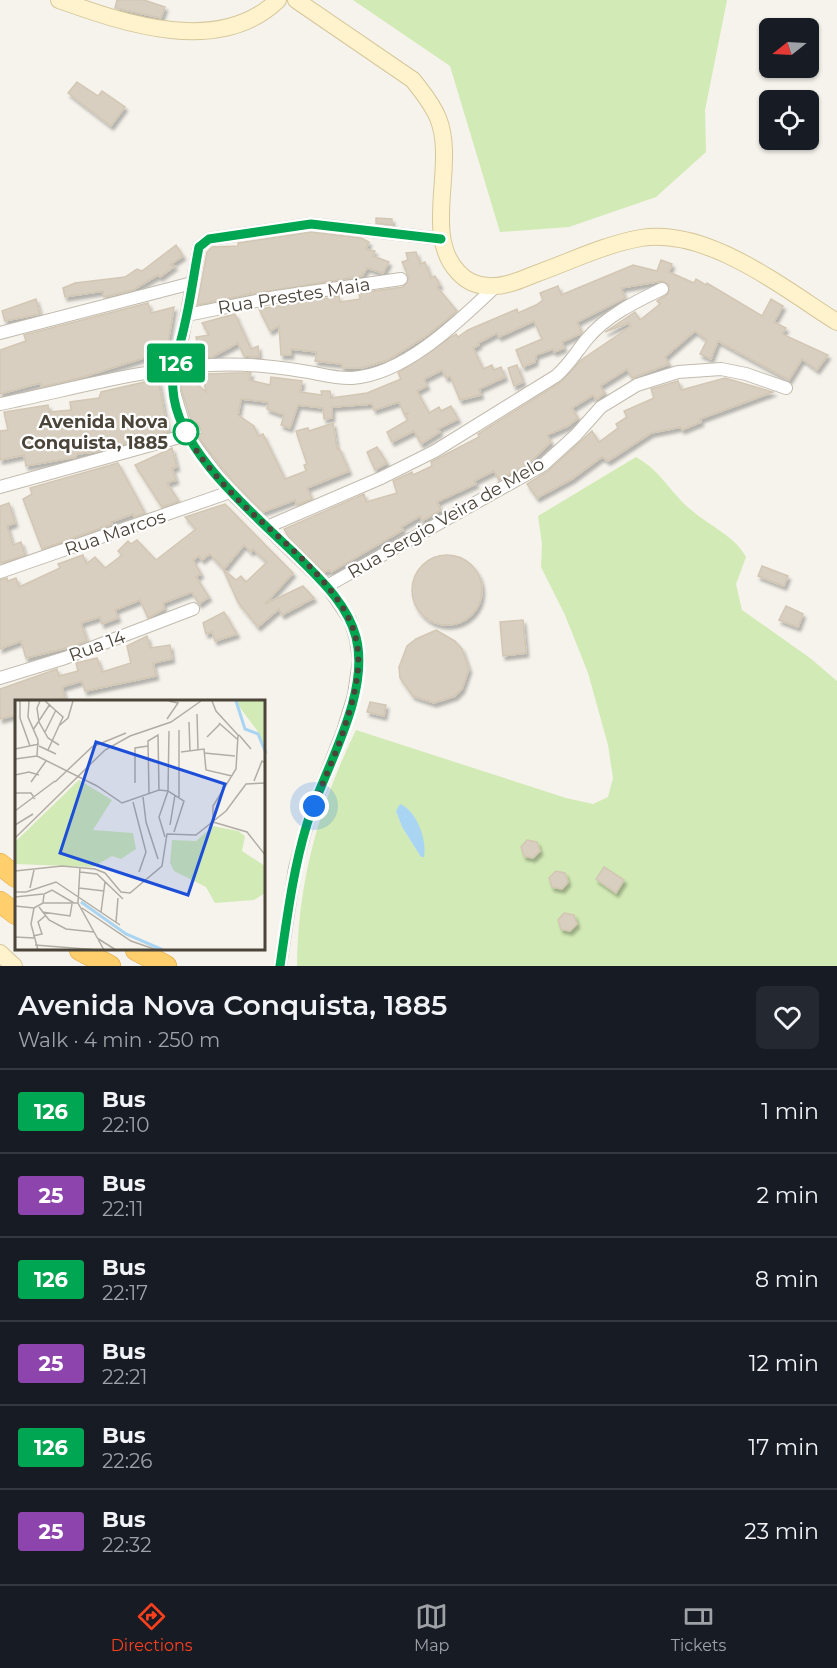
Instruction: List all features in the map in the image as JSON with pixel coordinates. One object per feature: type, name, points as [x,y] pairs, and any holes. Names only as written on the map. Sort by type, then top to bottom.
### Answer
[{"type":"highway","points":[[0,864],[15,875]]},
{"type":"highway","points":[[0,902],[15,913]]},
{"type":"highway","points":[[82,951],[110,966]]},
{"type":"highway","points":[[138,951],[166,966]]},
{"type":"main road","points":[[58,0],[111,18],[146,26],[198,31],[236,24],[278,0]]},
{"type":"main road","points":[[296,0],[412,80],[427,97],[438,119],[444,143],[441,239],[450,260],[466,280],[478,286],[496,286],[641,238],[681,238],[724,253],[837,322]]},
{"type":"main road","points":[[0,953],[14,966]]},
{"type":"street","points":[[280,966],[295,868],[308,821],[343,731],[354,695],[358,660],[356,639],[350,620],[327,586],[230,492],[187,435],[173,389],[175,368],[199,247],[209,239],[311,224],[441,239]]},
{"type":"street","name":"Rua Prestes Maia","points":[[187,315],[266,299],[401,279]]},
{"type":"street","points":[[0,333],[192,283]]},
{"type":"street","points":[[0,404],[175,368],[239,364],[261,365],[333,377],[352,378],[373,374],[403,360],[446,332],[496,286]]},
{"type":"street","points":[[267,527],[381,478],[435,451],[556,376],[571,364],[586,340],[617,313],[662,289]]},
{"type":"street","name":"Rua Sergio Veira de Melo","points":[[327,586],[543,465],[576,435],[601,407],[637,385],[678,372],[722,369],[746,374],[786,388]]},
{"type":"street","points":[[0,487],[187,435]]},
{"type":"street","name":"Rua Marcos","points":[[0,572],[230,492]]},
{"type":"street","name":"Rua 14","points":[[0,678],[65,658],[193,609]]},
{"type":"green space","points":[[353,0],[727,0],[705,110],[706,152],[656,197],[569,227],[500,232],[450,66]]},
{"type":"green space","points":[[636,457],[653,469],[682,502],[741,549],[746,557],[736,584],[742,610],[810,658],[837,681],[837,966],[297,966],[301,904],[313,845],[331,787],[356,730],[566,798],[593,804],[608,797],[613,778],[608,745],[588,673],[565,615],[541,567],[542,544],[538,516]],"holes":[[[400,805],[407,809],[416,820],[421,842],[421,857],[402,827],[396,811]]]},
{"type":"water","points":[[400,804],[411,813],[420,827],[425,850],[424,857],[421,857],[402,827],[396,811]]},
{"type":"building","points":[[117,0],[144,0],[165,7],[161,18],[115,8]]},
{"type":"building","points":[[77,82],[98,96],[102,91],[125,107],[111,126],[68,93]]},
{"type":"building","points":[[376,218],[392,219],[392,225],[376,223]]},
{"type":"building","points":[[311,232],[361,238],[369,242],[366,249],[375,251],[373,256],[389,262],[383,273],[367,268],[362,276],[251,294],[250,291],[250,294],[197,305],[207,252],[212,247],[238,246],[238,243]]},
{"type":"building","points":[[176,245],[183,256],[170,265],[175,266],[160,277],[158,275],[133,290],[104,297],[103,291],[65,297],[63,288],[75,283],[125,277],[137,269],[142,271]]},
{"type":"building","points":[[416,252],[420,264],[425,262],[431,278],[435,276],[440,285],[437,287],[457,311],[425,337],[388,360],[362,368],[342,368],[342,364],[315,361],[317,352],[291,349],[291,355],[281,355],[279,326],[270,331],[259,309],[339,296],[340,302],[360,299],[359,293],[403,287],[409,278],[402,262],[408,260],[406,253]]},
{"type":"building","points":[[661,260],[672,264],[669,272],[694,283],[696,279],[706,285],[707,283],[762,316],[771,299],[783,306],[774,322],[786,328],[782,334],[828,355],[817,370],[802,359],[789,380],[718,341],[711,359],[700,354],[707,340],[695,331],[665,357],[669,364],[632,378],[627,369],[600,386],[605,393],[596,400],[593,395],[572,408],[578,418],[568,426],[547,435],[551,442],[527,465],[499,480],[494,471],[474,481],[476,484],[437,502],[441,510],[422,521],[420,516],[401,527],[403,530],[331,572],[330,570],[324,572],[290,539],[284,529],[364,494],[366,502],[397,493],[393,481],[432,466],[431,462],[479,437],[478,434],[561,382],[581,360],[631,326],[629,323],[605,332],[635,312],[640,320],[660,304],[657,301],[668,294],[669,285],[662,281],[621,288],[625,298],[577,322],[582,333],[562,342],[564,348],[536,355],[535,362],[523,367],[516,350],[542,339],[534,321],[499,337],[497,333],[478,343],[479,345],[473,348],[483,369],[492,365],[494,370],[501,367],[505,377],[479,389],[481,395],[460,400],[450,376],[446,378],[442,370],[424,379],[427,386],[417,391],[429,413],[439,407],[441,411],[451,406],[458,419],[438,429],[440,432],[421,444],[414,431],[392,442],[387,432],[408,420],[405,415],[409,413],[404,414],[399,402],[374,410],[372,404],[332,407],[332,418],[324,419],[323,408],[298,405],[290,428],[281,425],[284,415],[267,409],[268,402],[241,399],[238,415],[254,426],[258,436],[263,434],[285,479],[306,471],[304,465],[307,464],[296,431],[308,428],[309,431],[333,423],[337,449],[339,448],[349,471],[307,488],[312,499],[297,505],[295,500],[263,512],[233,482],[197,435],[202,433],[198,423],[193,425],[181,389],[183,378],[189,377],[206,392],[204,381],[207,374],[251,373],[249,380],[270,385],[271,377],[302,381],[300,392],[322,395],[321,391],[330,391],[331,398],[367,393],[401,379],[398,373],[456,334],[458,337],[468,330],[517,309],[518,313],[536,305],[543,300],[540,293],[558,286],[561,295],[633,265],[657,271]]},
{"type":"building","points":[[36,299],[40,314],[5,321],[2,311]]},
{"type":"building","points":[[148,303],[151,313],[174,307],[168,343],[163,345],[166,351],[83,377],[42,387],[40,383],[0,394],[0,350],[26,341],[24,335]]},
{"type":"building","points":[[235,314],[251,349],[258,346],[259,357],[244,356],[238,343],[212,357],[200,358],[196,337],[209,335],[202,323]]},
{"type":"building","points":[[517,365],[523,382],[514,386],[508,368]]},
{"type":"building","points":[[725,378],[773,392],[700,419],[701,422],[682,430],[681,427],[651,433],[608,461],[602,457],[572,479],[537,498],[527,484],[548,471],[592,431],[599,442],[618,428],[616,424],[627,417],[624,411],[654,398],[651,389],[678,381],[681,390]]},
{"type":"building","points":[[158,379],[168,432],[94,452],[77,454],[76,457],[26,466],[24,455],[0,460],[0,431],[8,430],[4,412],[48,405],[49,412],[71,410],[70,402],[99,398],[101,392]]},
{"type":"building","points":[[377,447],[387,463],[375,470],[367,452]]},
{"type":"building","points":[[172,448],[177,467],[172,468],[176,480],[167,483],[179,501],[162,507],[135,465]]},
{"type":"building","points":[[118,463],[145,513],[134,517],[133,514],[42,549],[23,499],[32,494],[30,488]]},
{"type":"building","points":[[9,503],[15,523],[7,526],[13,545],[21,542],[25,555],[0,563],[0,506]]},
{"type":"building","points":[[225,504],[293,573],[265,604],[303,586],[314,598],[282,615],[279,609],[258,627],[238,602],[223,569],[236,580],[241,576],[246,582],[267,562],[253,549],[251,552],[244,545],[224,569],[210,554],[202,560],[199,556],[193,560],[201,574],[196,577],[209,597],[199,604],[192,592],[163,603],[164,609],[148,618],[140,600],[115,610],[118,618],[102,624],[100,617],[81,623],[87,641],[70,647],[26,658],[21,641],[0,649],[0,580],[7,578],[8,581],[16,578],[19,587],[60,568],[58,564],[83,555],[86,564],[95,557],[105,568],[122,555],[118,551],[128,541],[131,544],[137,540],[156,560],[196,529],[185,517]]},
{"type":"building","points":[[447,555],[466,561],[476,571],[482,590],[476,609],[466,619],[447,625],[428,619],[418,609],[412,590],[418,571],[428,561]]},
{"type":"building","points":[[762,566],[788,576],[784,586],[758,576]]},
{"type":"building","points":[[786,606],[803,614],[798,627],[779,620]]},
{"type":"building","points":[[224,612],[237,634],[215,641],[212,632],[206,634],[203,623]]},
{"type":"building","points":[[523,620],[526,653],[503,656],[500,622]]},
{"type":"building","points":[[436,630],[455,641],[462,649],[469,669],[462,689],[455,696],[434,703],[413,696],[400,678],[399,667],[407,646]]},
{"type":"building","points":[[147,636],[150,648],[170,645],[172,659],[153,663],[156,676],[85,691],[82,681],[62,687],[65,698],[15,700],[15,715],[0,719],[0,689],[57,669],[59,676],[78,671],[76,663],[97,658],[102,672],[131,663],[127,646]]},
{"type":"building","points":[[370,702],[386,705],[384,716],[367,712]]},
{"type":"building","points":[[527,840],[537,842],[540,851],[533,858],[524,856],[521,847]]},
{"type":"building","points":[[604,867],[624,880],[616,893],[596,879]]},
{"type":"building","points":[[556,871],[565,873],[568,882],[562,889],[552,887],[549,878]]},
{"type":"building","points":[[564,913],[574,915],[577,924],[570,931],[561,929],[558,920]]},
{"type":"bus line","name":"126","points":[[280,966],[295,868],[308,821],[343,731],[354,695],[358,660],[356,639],[350,620],[327,586],[230,492],[187,435],[179,415],[173,389],[175,368],[199,247],[209,239],[290,225],[311,224],[441,239]]},
{"type":"place","name":"Avenida Nova Conquista, 1885","points":[[186,432]]},
{"type":"route","points":[[186,432],[230,492],[327,586],[350,620],[356,639],[358,660],[354,695],[343,731],[314,806]]}]
